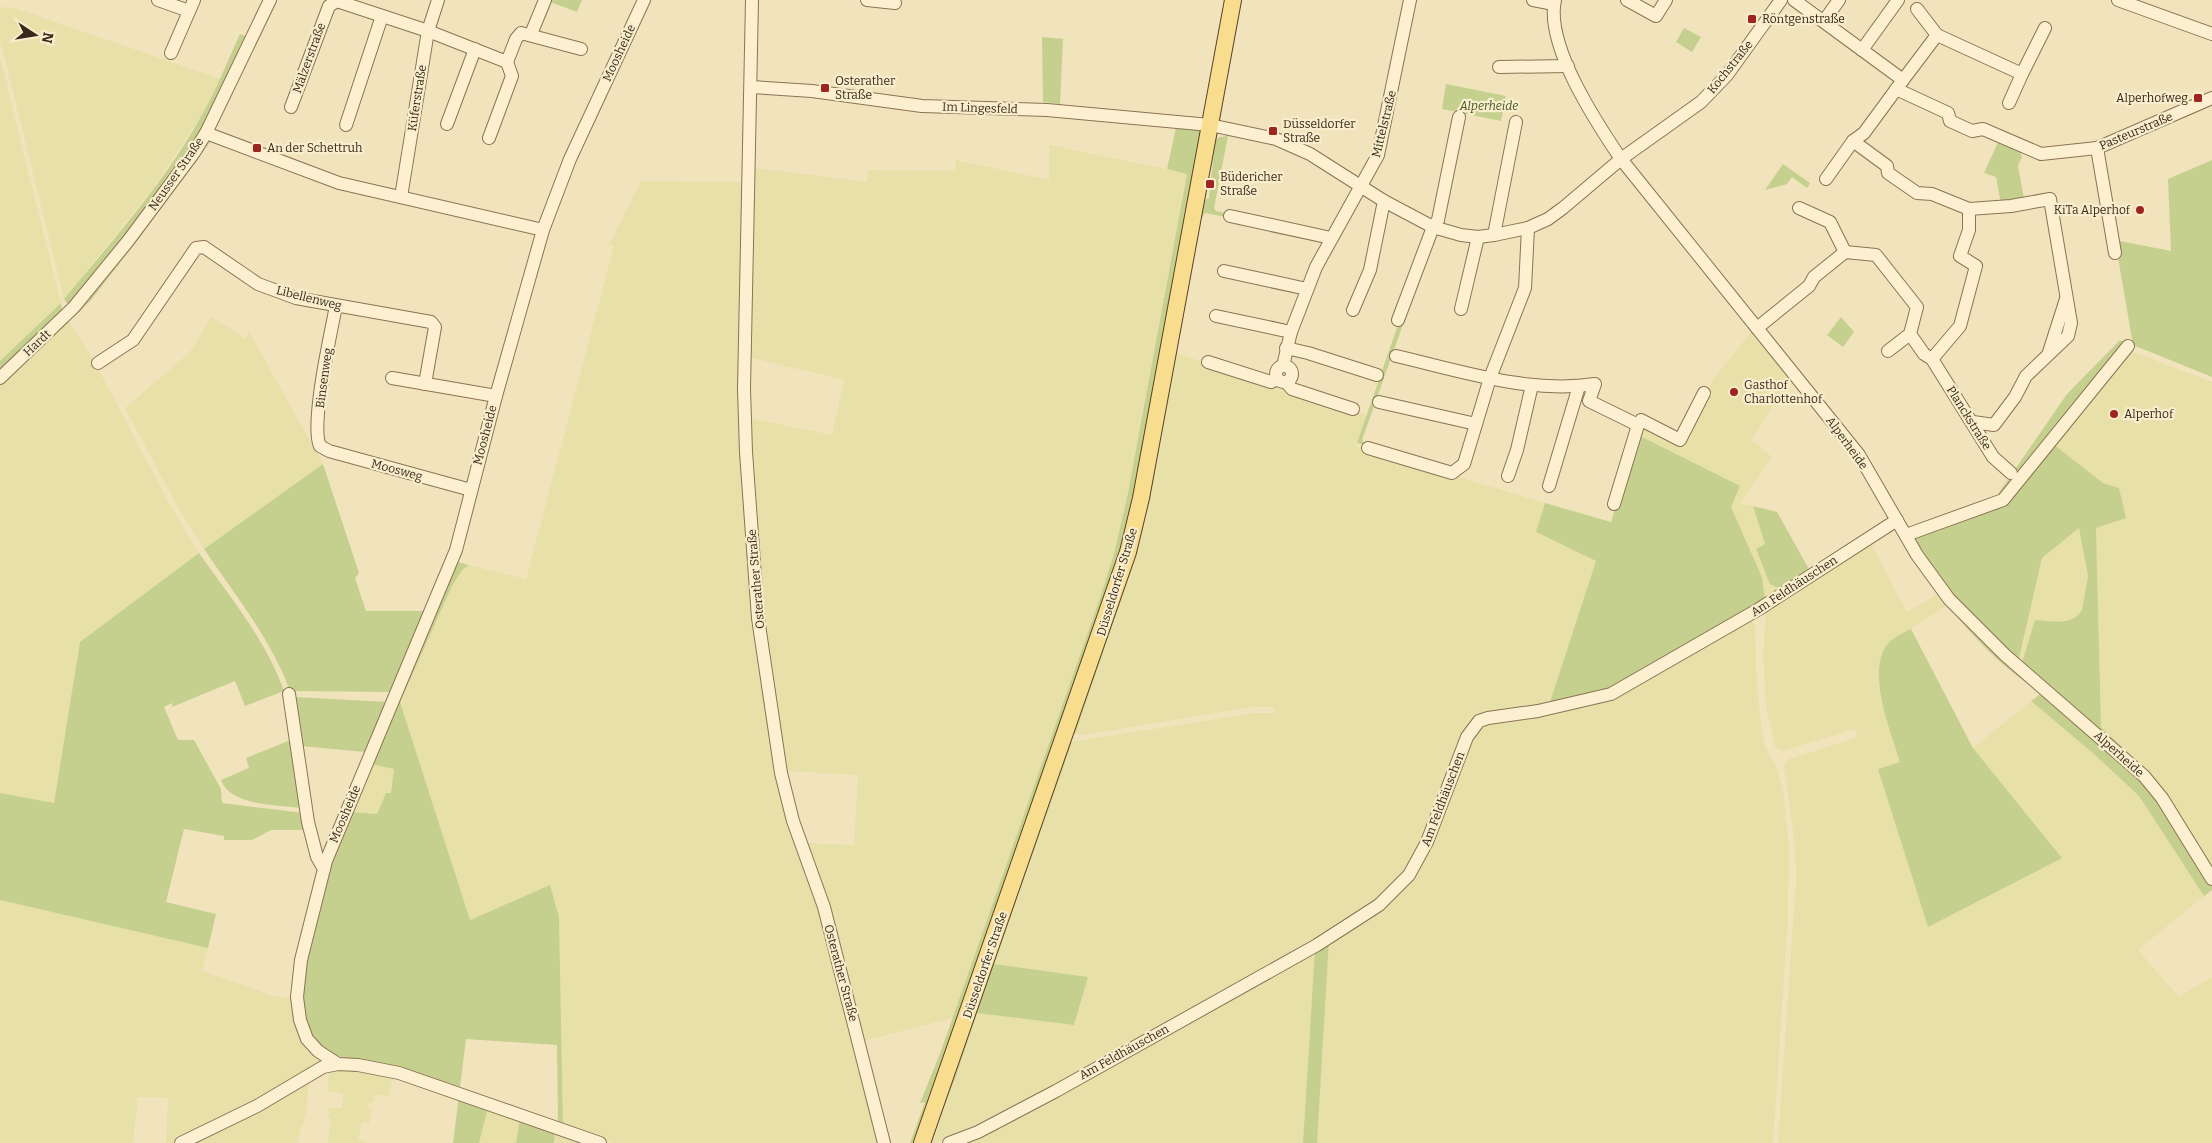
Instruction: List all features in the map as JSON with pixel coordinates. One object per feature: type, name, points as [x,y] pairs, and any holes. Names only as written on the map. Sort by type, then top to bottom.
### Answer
[{"type":"main road","name":"Düsseldorfer Straße","points":[[922,1143],[1128,552],[1142,489],[1233,0]]},
{"type":"street","points":[[158,0],[192,6],[171,53]]},
{"type":"street","name":"Neusser Straße","points":[[74,307],[128,241],[206,133],[270,0]]},
{"type":"street","name":"Küferstraße","points":[[401,197],[428,31],[438,0]]},
{"type":"street","points":[[531,34],[545,0]]},
{"type":"street","name":"Moosheide","points":[[338,1064],[318,1051],[307,1039],[300,1020],[297,997],[301,960],[324,869],[332,843],[456,550],[496,396],[543,230],[570,159],[644,0]]},
{"type":"street","name":"Osterather Straße","points":[[752,0],[745,417],[762,646],[783,785],[824,907],[884,1143]]},
{"type":"street","points":[[867,0],[894,3]]},
{"type":"street","name":"Mittelstraße","points":[[1282,381],[1291,379],[1292,374],[1289,368],[1283,366],[1286,348],[1307,289],[1331,238],[1362,187],[1378,155],[1410,0]]},
{"type":"street","points":[[1533,0],[1555,2]]},
{"type":"street","points":[[1627,0],[1656,16],[1666,0]]},
{"type":"street","name":"Kochstraße","points":[[1620,159],[1694,107],[1714,89],[1730,71],[1781,0]]},
{"type":"street","points":[[1794,0],[1862,50],[1900,85]]},
{"type":"street","points":[[1824,21],[1839,0]]},
{"type":"street","points":[[1862,50],[1898,0]]},
{"type":"street","points":[[2118,0],[2212,34]]},
{"type":"street","name":"Mälzerstraße","points":[[291,107],[329,6],[337,1],[428,31],[507,62]]},
{"type":"street","name":"Alperheide","points":[[1555,2],[1557,38],[1568,66],[1593,116],[1620,159],[1859,455],[1940,588],[1965,617],[2005,656],[2144,776],[2162,798],[2212,878]]},
{"type":"street","points":[[1917,9],[1937,35],[2022,74]]},
{"type":"street","points":[[346,125],[382,16]]},
{"type":"street","points":[[2009,103],[2045,28]]},
{"type":"street","points":[[489,138],[512,76],[507,62],[516,39],[521,33],[531,34],[582,49]]},
{"type":"street","points":[[1826,179],[1853,141],[1864,134],[1937,35]]},
{"type":"street","points":[[447,124],[475,50]]},
{"type":"street","points":[[1499,68],[1568,66]]},
{"type":"street","name":"Pasteurstraße","points":[[1900,85],[1948,113],[1950,121],[1958,125],[1972,131],[1983,129],[2041,154],[2097,148],[2212,98]]},
{"type":"street","name":"Im Lingesfeld","points":[[751,87],[812,92],[922,106],[1047,110],[1210,125]]},
{"type":"street","points":[[1398,320],[1433,227],[1438,220],[1459,117]]},
{"type":"street","points":[[1494,236],[1516,122]]},
{"type":"street","points":[[1210,125],[1276,139],[1310,154],[1384,201],[1433,227],[1447,232],[1478,237],[1494,236],[1528,228],[1548,219],[1620,159]]},
{"type":"street","points":[[206,133],[339,183],[543,230]]},
{"type":"street","points":[[1853,141],[1887,166],[1888,174],[1916,193],[1932,194],[1969,208],[2011,206],[2050,199],[2068,295],[2048,355],[2026,376],[1984,443]]},
{"type":"street","points":[[2097,148],[2115,253]]},
{"type":"street","points":[[1353,310],[1370,270],[1384,201]]},
{"type":"street","points":[[1799,208],[1830,222],[1845,252]]},
{"type":"street","points":[[1932,359],[1960,326],[1976,266],[1960,256],[1968,230],[1969,208]]},
{"type":"street","points":[[1230,216],[1331,238]]},
{"type":"street","points":[[1368,448],[1452,473],[1464,464],[1490,378],[1524,288],[1528,228]]},
{"type":"street","points":[[1462,310],[1478,237]]},
{"type":"street","name":"Libellenweg","points":[[98,362],[133,340],[196,248],[204,247],[258,284],[296,298],[431,322],[435,327],[425,384]]},
{"type":"street","points":[[1757,328],[1809,286],[1814,277],[1845,252],[1876,256],[1917,307],[1910,334],[1888,351]]},
{"type":"street","points":[[1224,271],[1307,289]]},
{"type":"street","name":"Binsenweg","points":[[323,449],[318,442],[318,426],[324,366],[336,306]]},
{"type":"street","name":"Hardt","points":[[0,378],[74,307]]},
{"type":"street","points":[[1216,316],[1291,332]]},
{"type":"street","name":"Planckstraße","points":[[1910,334],[1924,354],[1932,359],[1973,422],[1993,457],[2011,473]]},
{"type":"street","points":[[1906,535],[2003,500],[2128,346]]},
{"type":"street","points":[[1286,348],[1308,353],[1377,376]]},
{"type":"street","points":[[1396,356],[1490,378],[1532,385],[1579,386],[1596,384],[1589,401],[1638,425]]},
{"type":"street","points":[[1208,362],[1271,382],[1282,381],[1292,389],[1353,409]]},
{"type":"street","points":[[392,378],[496,396]]},
{"type":"street","points":[[1508,476],[1517,450],[1532,385]]},
{"type":"street","points":[[1549,486],[1579,386]]},
{"type":"street","points":[[1614,504],[1641,420],[1680,440],[1704,393]]},
{"type":"street","points":[[1379,402],[1476,424]]},
{"type":"street","points":[[1973,422],[1994,426]]},
{"type":"street","name":"Moosweg","points":[[323,449],[471,490]]},
{"type":"street","name":"Am Feldhäuschen","points":[[949,1143],[978,1132],[1056,1091],[1318,945],[1379,904],[1409,876],[1427,842],[1467,737],[1479,721],[1538,711],[1611,694],[1759,609],[1897,520]]},
{"type":"street","name":"Moosheide","points":[[289,694],[308,822],[317,857],[324,869]]},
{"type":"street","points":[[181,1143],[257,1106],[316,1070],[338,1064],[370,1066],[399,1073],[600,1143]]},
{"type":"shaded area","points":[[0,7],[18,9],[220,79],[203,113],[154,187],[64,299],[0,38]]},
{"type":"shaded area","points":[[0,58],[61,303],[0,361]]},
{"type":"shaded area","points":[[1049,145],[1187,173],[1128,493],[1114,554],[1100,598],[953,1018],[863,1041],[806,843],[854,845],[858,775],[785,771],[764,635],[750,418],[832,435],[844,380],[749,357],[755,168],[867,182],[868,170],[955,171],[956,160],[1049,180]]},
{"type":"shaded area","points":[[641,181],[745,182],[743,262],[762,683],[879,1143],[613,1143],[563,1125],[559,917],[550,886],[470,920],[400,702],[452,586],[462,570],[469,565],[526,579],[614,246],[609,245]]},
{"type":"shaded area","points":[[212,317],[246,339],[249,332],[323,464],[204,549],[175,502],[125,408],[189,353]]},
{"type":"shaded area","points":[[69,322],[93,359],[170,505],[199,553],[80,642],[54,804],[0,793],[0,386]]},
{"type":"shaded area","points":[[1751,332],[1791,382],[1774,404],[1752,440],[1772,457],[1740,503],[1753,506],[1765,544],[1756,549],[1782,590],[1765,601],[1762,577],[1731,507],[1638,435],[1642,423],[1681,443],[1714,378]]},
{"type":"shaded area","points":[[2131,351],[2212,382],[2212,865],[2171,799],[2146,770],[2101,727],[2096,528],[2126,518],[2119,488],[2103,483],[2053,444]]},
{"type":"shaded area","points":[[1176,353],[1367,415],[1356,447],[1545,503],[1536,532],[1596,561],[1549,705],[1474,722],[1426,839],[1406,874],[1377,901],[1303,948],[977,1128],[935,1143],[930,1143],[956,1076],[977,1013],[1074,1025],[1088,977],[994,964],[1072,742],[1253,713],[1276,713],[1273,707],[1253,707],[1084,735],[1075,734],[1138,551]]},
{"type":"shaded area","points":[[2079,528],[2088,576],[2082,610],[2078,615],[2066,622],[2023,663],[2019,660],[2042,558]]},
{"type":"shaded area","points":[[1870,542],[1907,612],[1938,594],[1947,605],[1886,646],[1887,719],[1900,762],[1878,769],[2062,858],[1973,748],[2031,701],[2095,755],[2139,796],[2204,896],[2138,950],[2179,997],[2212,977],[2212,1143],[1778,1143],[1796,880],[1795,846],[1784,766],[1789,759],[1858,737],[1855,729],[1783,751],[1775,747],[1766,706],[1763,657],[1766,609]]},
{"type":"shaded area","points":[[1749,619],[1755,625],[1757,688],[1762,730],[1766,748],[1776,766],[1783,790],[1789,849],[1788,918],[1773,1143],[1317,1143],[1329,940],[1411,878],[1470,738],[1479,727],[1490,721],[1538,714]]},
{"type":"shaded area","points":[[371,764],[395,768],[390,793],[386,793],[377,814],[350,812]]},
{"type":"shaded area","points":[[0,900],[208,948],[202,971],[274,996],[292,997],[327,1062],[263,1099],[176,1143],[166,1143],[168,1098],[138,1097],[133,1143],[0,1143]]},
{"type":"shaded area","points":[[1315,949],[1303,1143],[955,1143]]},
{"type":"shaded area","points":[[329,1069],[365,1069],[393,1075],[389,1097],[375,1094],[373,1103],[369,1102],[368,1108],[372,1109],[369,1123],[362,1121],[358,1140],[365,1141],[365,1143],[328,1143],[331,1119],[328,1118],[329,1108],[342,1108],[343,1093],[327,1092]]},
{"type":"shaded area","points":[[309,1077],[306,1114],[297,1143],[191,1143]]},
{"type":"shaded area","points":[[488,1107],[520,1118],[516,1143],[479,1143]]},
{"type":"shaded area","points":[[555,1131],[587,1143],[554,1143]]},
{"type":"green space","points":[[551,0],[582,0],[577,12],[550,2]]},
{"type":"green space","points":[[1684,28],[1701,37],[1692,52],[1676,42]]},
{"type":"green space","points":[[240,34],[248,37],[200,133],[157,196],[69,306],[64,299],[120,232],[173,162],[213,94]]},
{"type":"green space","points":[[1042,37],[1063,39],[1060,104],[1043,102]]},
{"type":"green space","name":"Alperheide","points":[[1446,84],[1506,96],[1501,121],[1442,109]]},
{"type":"green space","points":[[1176,127],[1197,129],[1201,132],[1132,516],[917,1143],[910,1143],[925,1102],[920,1103],[941,1051],[1114,554],[1128,493],[1187,174],[1167,169]]},
{"type":"green space","points":[[1228,136],[1214,208],[1216,211],[1231,214],[1231,218],[1205,213],[1200,221],[1138,551],[1075,734],[1072,731],[1125,579],[1200,216],[1206,199],[1209,198],[1215,141],[1219,137]]},
{"type":"green space","points":[[1999,140],[2019,149],[2022,157],[2018,166],[2024,199],[2001,204],[1996,177],[1984,173]]},
{"type":"green space","points":[[211,141],[92,299],[74,317],[74,314],[203,146]]},
{"type":"green space","points":[[2212,160],[2212,377],[2133,345],[2115,240],[2171,251],[2168,179]]},
{"type":"green space","points":[[1783,164],[1810,183],[1807,188],[1792,177],[1787,184],[1765,190]]},
{"type":"green space","points":[[1433,240],[1362,440],[1365,445],[1357,443],[1399,322]]},
{"type":"green space","points":[[61,303],[62,313],[0,372],[0,361]]},
{"type":"green space","points":[[1841,317],[1854,332],[1843,347],[1827,335]]},
{"type":"green space","points":[[65,321],[69,322],[0,386],[0,383]]},
{"type":"green space","points":[[2120,340],[2124,342],[1999,496],[1998,494],[2067,394]]},
{"type":"green space","points":[[1638,435],[1740,486],[1731,507],[1762,577],[1765,601],[1609,691],[1549,705],[1596,561],[1536,532],[1545,503],[1611,522]]},
{"type":"green space","points":[[2053,444],[2103,483],[2119,488],[2126,518],[2096,528],[2101,727],[2146,770],[2171,799],[2212,865],[2212,871],[2167,799],[2021,666],[2035,620],[2067,621],[2078,615],[2082,610],[2088,576],[2079,528],[2042,558],[2018,663],[1950,595],[1914,542],[1916,536],[1987,510]]},
{"type":"green space","points":[[323,464],[359,573],[355,578],[366,611],[427,611],[392,692],[290,691],[263,635],[204,549]]},
{"type":"green space","points":[[1753,506],[1777,512],[1810,571],[1782,590],[1770,584],[1756,549],[1765,544]]},
{"type":"green space","points":[[1896,531],[1899,531],[1925,573],[2141,777],[2212,885],[2212,890],[2204,896],[2139,796],[2095,755],[2031,701],[2040,694],[1998,660],[1969,630],[1919,566]]},
{"type":"green space","points":[[199,553],[257,637],[284,691],[245,706],[235,681],[172,707],[172,703],[164,707],[178,740],[194,740],[221,789],[222,803],[304,813],[308,830],[271,830],[252,840],[224,840],[224,836],[184,829],[166,902],[216,914],[208,948],[0,900],[0,793],[54,803],[80,642]]},
{"type":"green space","points":[[458,562],[469,565],[462,570],[452,586],[400,702],[470,920],[550,885],[559,917],[563,1125],[558,1123],[557,1045],[466,1039],[460,1087],[396,1066],[349,1059],[332,1054],[318,1045],[308,1032],[301,991],[304,964],[334,851],[350,812],[377,814],[386,793],[391,793],[394,769],[371,764]]},
{"type":"green space","points":[[1911,629],[1973,748],[2062,858],[1928,927],[1878,769],[1900,762],[1882,704],[1879,672],[1881,658],[1888,643]]},
{"type":"green space","points":[[294,697],[388,702],[365,752],[300,746]]},
{"type":"green space","points":[[293,739],[302,808],[256,803],[234,795],[226,789],[221,780],[249,768],[246,758]]},
{"type":"green space","points":[[1072,742],[994,964],[1088,977],[1074,1025],[977,1013],[956,1076],[935,1129],[1068,744]]},
{"type":"green space","points":[[1329,940],[1317,1143],[1303,1143],[1315,949]]},
{"type":"green space","points":[[459,1096],[488,1107],[479,1143],[453,1143]]},
{"type":"green space","points":[[520,1118],[555,1131],[554,1143],[516,1143]]},
{"type":"place","name":"Röntgenstraße","points":[[1752,19]]},
{"type":"place","name":"Osterather Straße","points":[[825,88]]},
{"type":"place","name":"Alperhofweg","points":[[2198,98]]},
{"type":"place","name":"Düsseldorfer Straße","points":[[1273,131]]},
{"type":"place","name":"An der Schettruh","points":[[257,148]]},
{"type":"place","name":"Büdericher Straße","points":[[1210,184]]},
{"type":"place","name":"KiTa Alperhof","points":[[2140,210]]},
{"type":"place","name":"Gasthof Charlottenhof","points":[[1734,392]]},
{"type":"place","name":"Alperhof","points":[[2114,414]]}]
